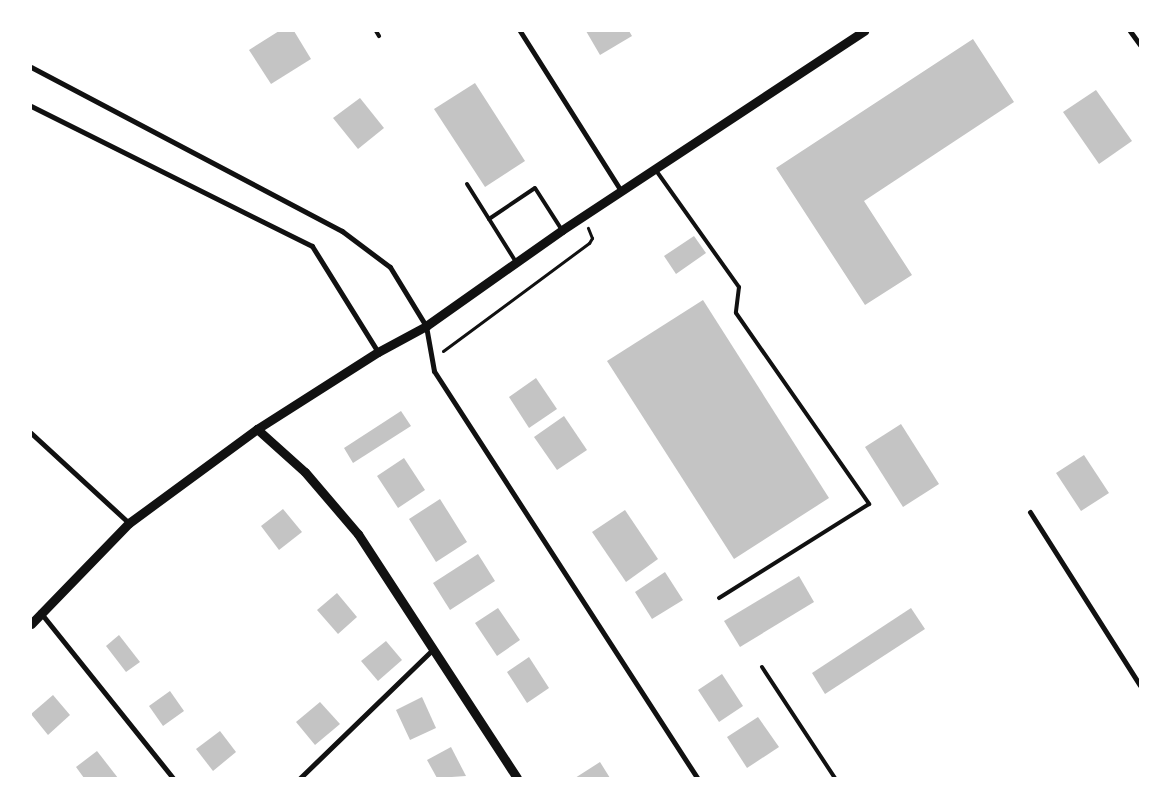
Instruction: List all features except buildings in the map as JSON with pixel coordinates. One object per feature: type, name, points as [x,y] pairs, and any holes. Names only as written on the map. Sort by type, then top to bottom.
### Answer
[{"type":"street","points":[[520,31],[621,191]]},
{"type":"street","points":[[31,624],[40,612],[129,523],[257,429],[378,352],[426,326],[581,217],[864,31]]},
{"type":"street","points":[[1130,31],[1140,45]]},
{"type":"street","points":[[31,67],[342,231],[390,267],[426,326],[434,371],[697,778]]},
{"type":"street","points":[[31,106],[312,246],[378,352]]},
{"type":"street","points":[[257,429],[305,472],[358,534],[517,778]]},
{"type":"street","points":[[31,433],[129,523]]},
{"type":"street","points":[[1030,512],[1140,685]]},
{"type":"street","points":[[40,612],[172,778]]},
{"type":"street","points":[[300,778],[432,650]]},
{"type":"lane","points":[[655,169],[739,287],[736,313],[869,504],[719,598]]},
{"type":"lane","points":[[467,184],[516,262]]},
{"type":"lane","points":[[489,219],[535,188],[562,230]]},
{"type":"lane","points":[[762,667],[835,778]]},
{"type":"path","points":[[432,358],[589,243],[592,238],[590,231],[581,217]]}]
